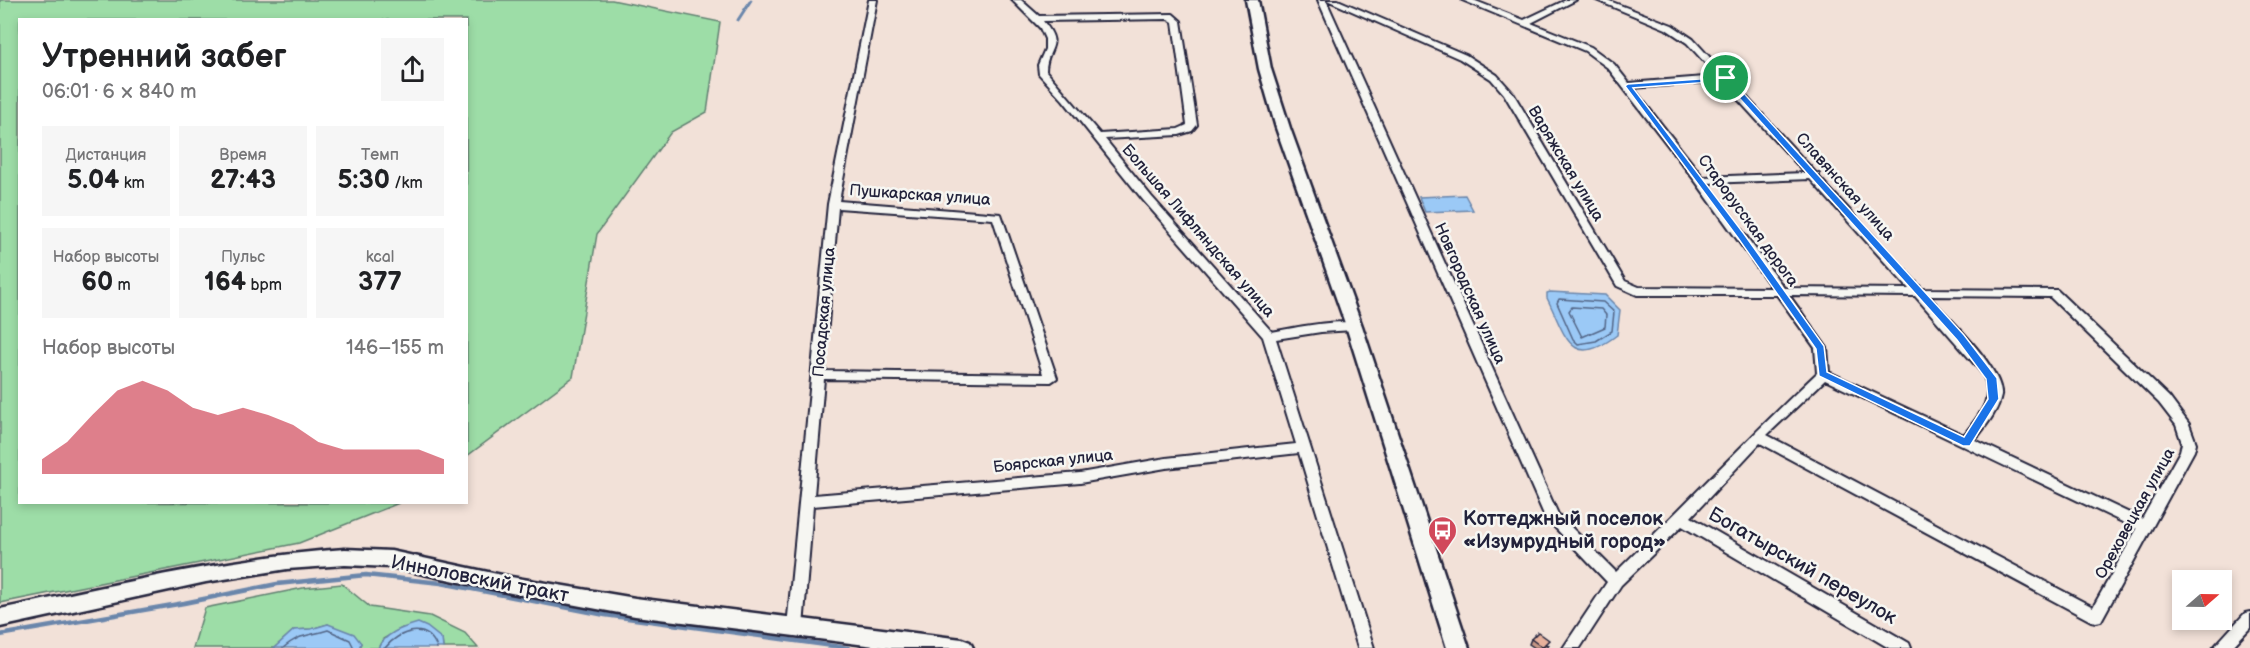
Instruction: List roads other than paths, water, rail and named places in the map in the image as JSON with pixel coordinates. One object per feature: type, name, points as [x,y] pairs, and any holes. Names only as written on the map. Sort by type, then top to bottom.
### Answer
[{"type":"main road","points":[[1252,0],[1265,69],[1283,128],[1354,326],[1458,648]]},
{"type":"main road","name":"Инноловский тракт","points":[[0,618],[206,574],[287,561],[345,557],[405,561],[511,585],[635,607],[962,648]]},
{"type":"street","name":"Посадская улица","points":[[795,627],[833,204],[873,0]]},
{"type":"street","name":"Большая Лифляндская улица","points":[[1016,0],[1038,19],[1050,38],[1050,45],[1041,67],[1042,72],[1147,198],[1269,336],[1366,648]]},
{"type":"street","name":"Новгородская улица","points":[[1322,0],[1552,517],[1569,537],[1616,580]]},
{"type":"street","name":"Варяжская улица","points":[[1331,0],[1463,57],[1494,77],[1508,93],[1622,283],[1629,288],[1637,291],[1781,291]]},
{"type":"street","name":"Старорусская дорога","points":[[1466,0],[1588,49],[1611,66],[1700,180],[1821,348],[1822,374]]},
{"type":"street","points":[[1524,23],[1572,0]]},
{"type":"street","name":"Славянская улица","points":[[1600,0],[1682,34],[1726,78],[1960,338],[1992,378],[1994,399],[1966,443]]},
{"type":"street","points":[[1038,19],[1170,16],[1177,21],[1192,125],[1189,129],[1179,132],[1096,137]]},
{"type":"street","points":[[1628,86],[1726,78]]},
{"type":"street","points":[[1700,180],[1815,177]]},
{"type":"street","name":"Пушкарская улица","points":[[817,375],[1051,378],[997,216],[833,204]]},
{"type":"street","name":"Ореховецкая улица","points":[[1758,436],[2096,616],[2187,451],[2189,443],[2182,424],[2164,400],[2053,293],[1781,291]]},
{"type":"street","points":[[1269,336],[1321,328],[1354,326]]},
{"type":"street","points":[[1571,648],[1616,580],[1681,518],[1758,436],[1822,374],[2146,527]]},
{"type":"street","name":"Боярская улица","points":[[806,501],[1080,478],[1166,463],[1304,448]]},
{"type":"street","name":"Богатырский переулок","points":[[1681,518],[1903,648]]},
{"type":"street","points":[[2221,648],[2250,618]]},
{"type":"water","points":[[1465,195],[1473,210],[1425,212],[1419,197]]},
{"type":"water","points":[[1547,293],[1605,295],[1620,310],[1617,335],[1589,350],[1579,349],[1565,336],[1547,298]]},
{"type":"water","points":[[418,623],[442,639],[443,648],[378,648],[390,635]]},
{"type":"water","points":[[328,624],[354,634],[361,643],[359,648],[274,648],[294,630],[311,629]]},
{"type":"waterway","points":[[738,20],[751,0]]},
{"type":"waterway","points":[[0,635],[184,603],[277,584],[366,575],[441,583],[605,615],[848,648]]},
{"type":"place","name":"Коттеджный поселок «Изумрудный город»","points":[[1442,556]]}]
